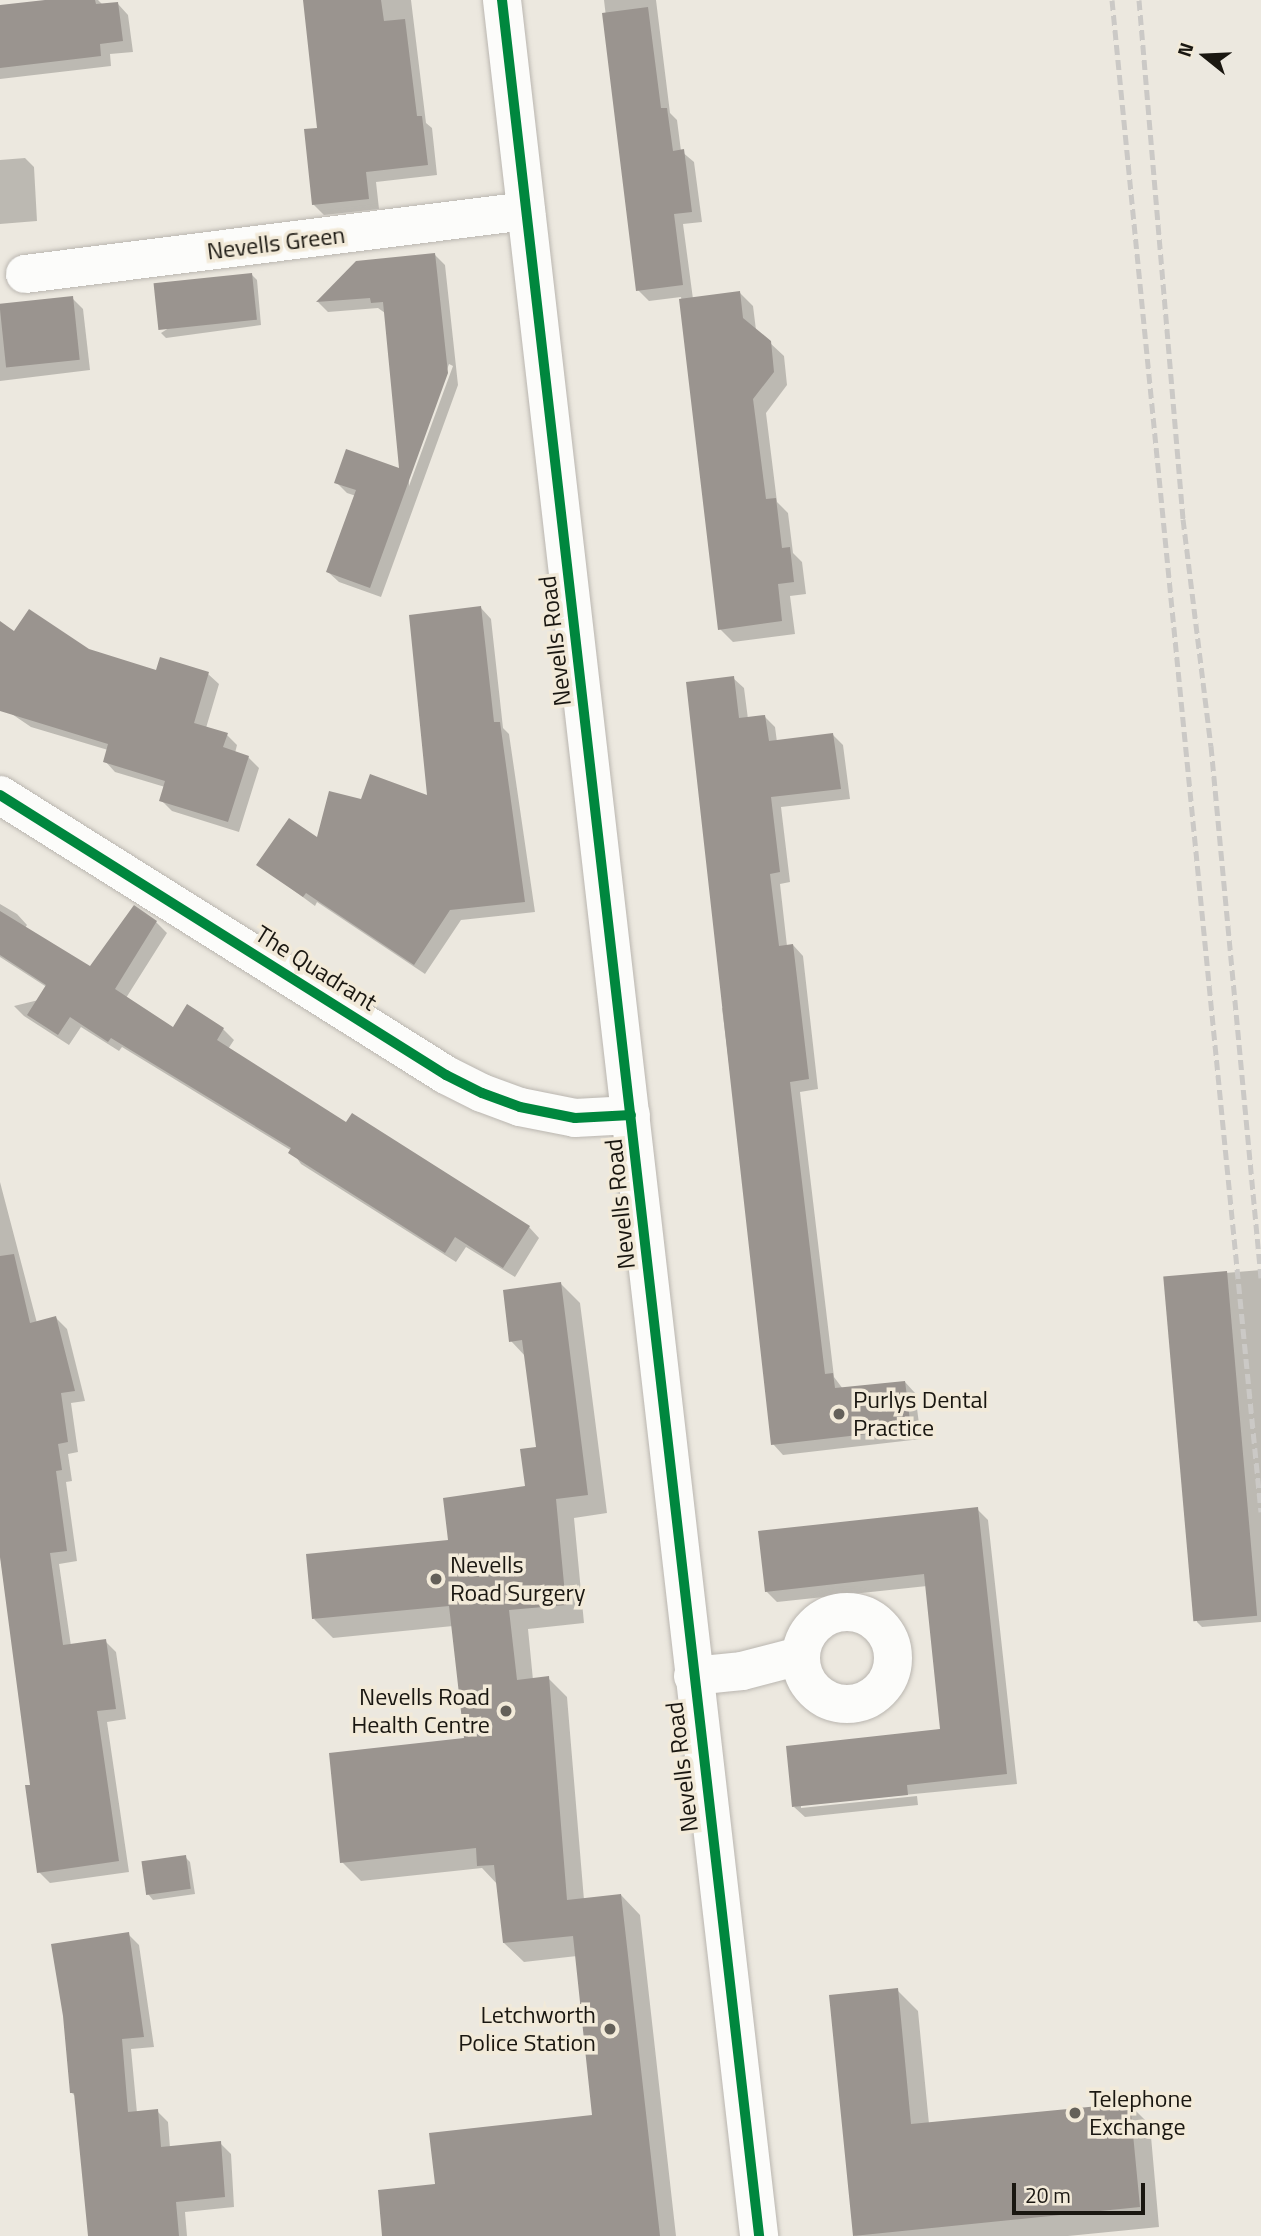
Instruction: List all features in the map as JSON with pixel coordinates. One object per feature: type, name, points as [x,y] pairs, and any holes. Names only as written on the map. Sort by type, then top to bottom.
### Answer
[{"type":"street","name":"Nevells Road","points":[[502,0],[759,2236]]},
{"type":"street","name":"Nevells Green","points":[[25,274],[526,211]]},
{"type":"street","name":"The Quadrant","points":[[0,795],[470,1087],[520,1107],[575,1118],[631,1115]]},
{"type":"street","points":[[693,1676],[742,1671],[800,1656]]},
{"type":"building","points":[[45,0],[95,0],[96,4],[118,2],[123,41],[100,44],[101,56],[0,68],[0,5]]},
{"type":"building","points":[[303,0],[381,0],[384,21],[405,19],[417,116],[422,116],[428,165],[366,172],[369,199],[312,205],[304,129],[317,128]]},
{"type":"building","points":[[648,7],[661,108],[667,108],[673,151],[684,149],[692,212],[674,214],[683,285],[636,291],[602,13]]},
{"type":"building","points":[[435,253],[448,373],[370,588],[326,572],[356,490],[334,483],[346,449],[399,468],[383,302],[371,303],[370,298],[316,302],[356,261]]},
{"type":"building","points":[[252,273],[257,320],[158,330],[154,283]]},
{"type":"building","points":[[740,291],[743,318],[771,341],[774,372],[753,399],[766,499],[776,498],[782,548],[790,547],[794,582],[778,584],[782,621],[718,630],[679,299]]},
{"type":"building","points":[[73,296],[80,360],[6,367],[0,304]]},
{"type":"building","points":[[481,606],[494,722],[500,722],[525,902],[450,910],[414,965],[306,893],[303,897],[256,865],[289,818],[317,837],[329,791],[361,799],[370,774],[427,795],[409,615]]},
{"type":"building","points":[[29,609],[89,649],[156,670],[160,657],[209,672],[194,723],[228,733],[223,747],[249,756],[228,822],[159,801],[165,781],[103,762],[108,744],[0,711],[0,621],[14,631]]},
{"type":"building","points":[[734,676],[739,718],[765,715],[769,741],[833,733],[841,789],[771,797],[780,872],[770,874],[779,946],[793,944],[809,1079],[790,1082],[825,1374],[833,1373],[835,1388],[905,1381],[911,1429],[771,1445],[686,682]]},
{"type":"building","points":[[134,905],[157,921],[115,989],[173,1027],[187,1004],[224,1028],[217,1040],[346,1122],[352,1113],[530,1226],[503,1268],[455,1237],[445,1253],[288,1153],[291,1148],[111,1038],[108,1042],[70,1017],[58,1035],[27,1015],[46,985],[0,955],[0,911],[90,966]]},
{"type":"building","points":[[14,1254],[30,1323],[56,1316],[75,1391],[61,1393],[68,1442],[58,1444],[62,1470],[56,1471],[67,1551],[50,1553],[63,1645],[106,1639],[116,1709],[97,1711],[119,1861],[37,1873],[25,1785],[30,1785],[0,1557],[0,1256]]},
{"type":"building","points":[[1227,1271],[1257,1616],[1193,1621],[1163,1277]]},
{"type":"building","points":[[561,1282],[588,1495],[556,1499],[566,1605],[509,1610],[517,1680],[549,1676],[567,1900],[621,1894],[660,2236],[382,2236],[378,2190],[435,2184],[429,2133],[592,2115],[573,1936],[503,1943],[494,1865],[477,1866],[476,1848],[340,1863],[329,1753],[464,1738],[449,1606],[312,1619],[306,1554],[448,1540],[443,1498],[525,1486],[520,1449],[536,1447],[522,1340],[509,1342],[503,1290]]},
{"type":"building","points":[[978,1507],[1007,1774],[907,1785],[908,1795],[792,1807],[786,1746],[940,1729],[924,1574],[765,1592],[758,1531]]},
{"type":"building","points":[[186,1855],[191,1889],[146,1895],[141,1861]]},
{"type":"building","points":[[129,1932],[144,2037],[122,2039],[128,2112],[158,2109],[161,2147],[221,2141],[225,2197],[176,2202],[179,2236],[88,2236],[74,2093],[70,2093],[63,2016],[51,1944]]},
{"type":"building","name":"Telephone Exchange","points":[[898,1988],[911,2124],[1130,2103],[1140,2207],[853,2236],[829,1995]]},
{"type":"railway","points":[[1112,0],[1261,1512]]},
{"type":"railway","points":[[1139,0],[1183,519],[1211,746],[1261,1278]]},
{"type":"cycle path","points":[[502,0],[759,2236]]},
{"type":"cycle path","points":[[0,795],[446,1075],[482,1093],[520,1107],[575,1118],[631,1115]]},
{"type":"place","name":"Purlys Dental Practice","points":[[839,1414]]},
{"type":"place","name":"Nevells Road Surgery","points":[[436,1579]]},
{"type":"place","name":"Nevells Road Health Centre","points":[[506,1711]]},
{"type":"place","name":"Letchworth Police Station","points":[[610,2029]]},
{"type":"place","name":"Telephone Exchange","points":[[1075,2113]]}]
